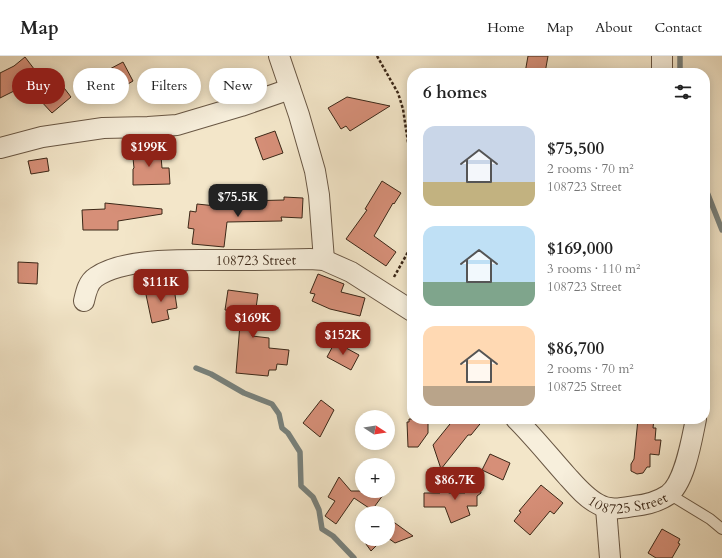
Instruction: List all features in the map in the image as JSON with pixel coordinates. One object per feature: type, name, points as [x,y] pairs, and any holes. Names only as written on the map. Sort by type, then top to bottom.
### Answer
[{"type":"street","points":[[279,56],[308,143],[315,171],[319,195],[324,260],[351,272],[407,308]]},
{"type":"street","points":[[662,56],[662,68]]},
{"type":"street","points":[[0,148],[42,137],[102,128],[177,125],[241,106],[290,89]]},
{"type":"street","name":"108723 Street","points":[[84,301],[88,288],[95,278],[114,269],[128,265],[182,260],[324,260]]},
{"type":"street","name":"108725 Street","points":[[520,424],[578,488],[598,504],[606,508],[636,506],[648,503],[669,494],[678,482],[685,466],[695,424]]},
{"type":"street","points":[[606,508],[610,558]]},
{"type":"lane","points":[[669,494],[710,519],[722,529]]},
{"type":"path","points":[[377,56],[398,93],[403,109],[407,136]]},
{"type":"path","points":[[384,292],[407,254]]},
{"type":"building","points":[[528,56],[548,56],[546,68],[526,68]]},
{"type":"building","points":[[25,57],[33,68],[12,68],[12,92],[0,98],[0,73],[14,66]]},
{"type":"building","points":[[123,62],[126,68],[112,68]]},
{"type":"building","points":[[129,73],[133,81],[129,83]]},
{"type":"building","points":[[65,89],[71,97],[65,102]]},
{"type":"building","points":[[347,97],[390,106],[350,131],[346,126],[341,129],[328,108]]},
{"type":"building","points":[[44,104],[63,104],[52,113]]},
{"type":"building","points":[[275,131],[283,153],[263,160],[255,138]]},
{"type":"building","points":[[132,148],[158,148],[158,156],[161,156],[162,168],[169,168],[170,184],[133,185],[134,168]]},
{"type":"building","points":[[47,158],[49,171],[31,174],[28,161]]},
{"type":"building","points":[[382,181],[401,193],[394,204],[393,203],[374,236],[396,252],[386,266],[346,239],[367,210],[365,209]]},
{"type":"building","points":[[284,197],[303,198],[302,218],[281,217],[282,221],[227,222],[224,247],[192,244],[194,229],[188,228],[190,211],[196,212],[197,204],[245,209],[245,201],[284,200]]},
{"type":"building","points":[[105,203],[162,209],[162,214],[118,221],[118,230],[83,230],[82,210],[105,209]]},
{"type":"building","points":[[18,262],[38,263],[37,284],[18,283]]},
{"type":"building","points":[[318,274],[344,284],[341,292],[365,298],[360,316],[330,309],[312,301],[315,294],[310,293]]},
{"type":"building","points":[[161,286],[162,291],[174,288],[177,308],[167,310],[169,319],[152,323],[145,290]]},
{"type":"building","points":[[228,290],[258,294],[252,336],[269,338],[269,348],[289,350],[287,365],[277,364],[276,370],[269,370],[268,376],[236,373],[241,312],[225,310]]},
{"type":"building","points":[[335,342],[359,355],[351,370],[327,357]]},
{"type":"building","points":[[321,400],[334,410],[320,437],[303,423]]},
{"type":"building","points":[[407,424],[428,424],[428,433],[418,447],[408,447]]},
{"type":"building","points":[[450,424],[480,424],[471,435],[468,435],[441,469],[433,445]]},
{"type":"building","points":[[638,424],[653,424],[653,428],[656,428],[655,440],[661,440],[659,455],[650,454],[650,467],[647,467],[643,473],[637,474],[631,471],[631,464],[634,459]]},
{"type":"building","points":[[490,454],[510,463],[503,480],[482,470]]},
{"type":"building","points":[[339,477],[351,491],[355,491],[355,498],[381,498],[375,506],[366,506],[354,498],[336,524],[325,516],[335,501],[328,497]]},
{"type":"building","points":[[479,479],[481,493],[477,496],[477,506],[467,506],[470,515],[451,523],[445,507],[424,507],[424,493],[440,493],[437,485],[449,493],[465,493],[467,485]]},
{"type":"building","points":[[541,485],[563,503],[554,514],[550,511],[530,535],[514,521],[521,512],[519,511]]},
{"type":"building","points":[[395,523],[413,536],[395,543]]},
{"type":"building","points":[[662,529],[680,539],[678,543],[680,544],[672,558],[656,558],[648,553]]},
{"type":"building","points":[[367,546],[376,546],[371,551]]},
{"type":"waterway","points":[[680,56],[680,68]]},
{"type":"waterway","points":[[710,200],[722,230]]},
{"type":"waterway","points":[[196,368],[211,374],[244,393],[272,404],[279,414],[282,428],[288,433],[300,452],[301,486],[313,497],[319,510],[322,529],[333,536],[354,558]]}]
